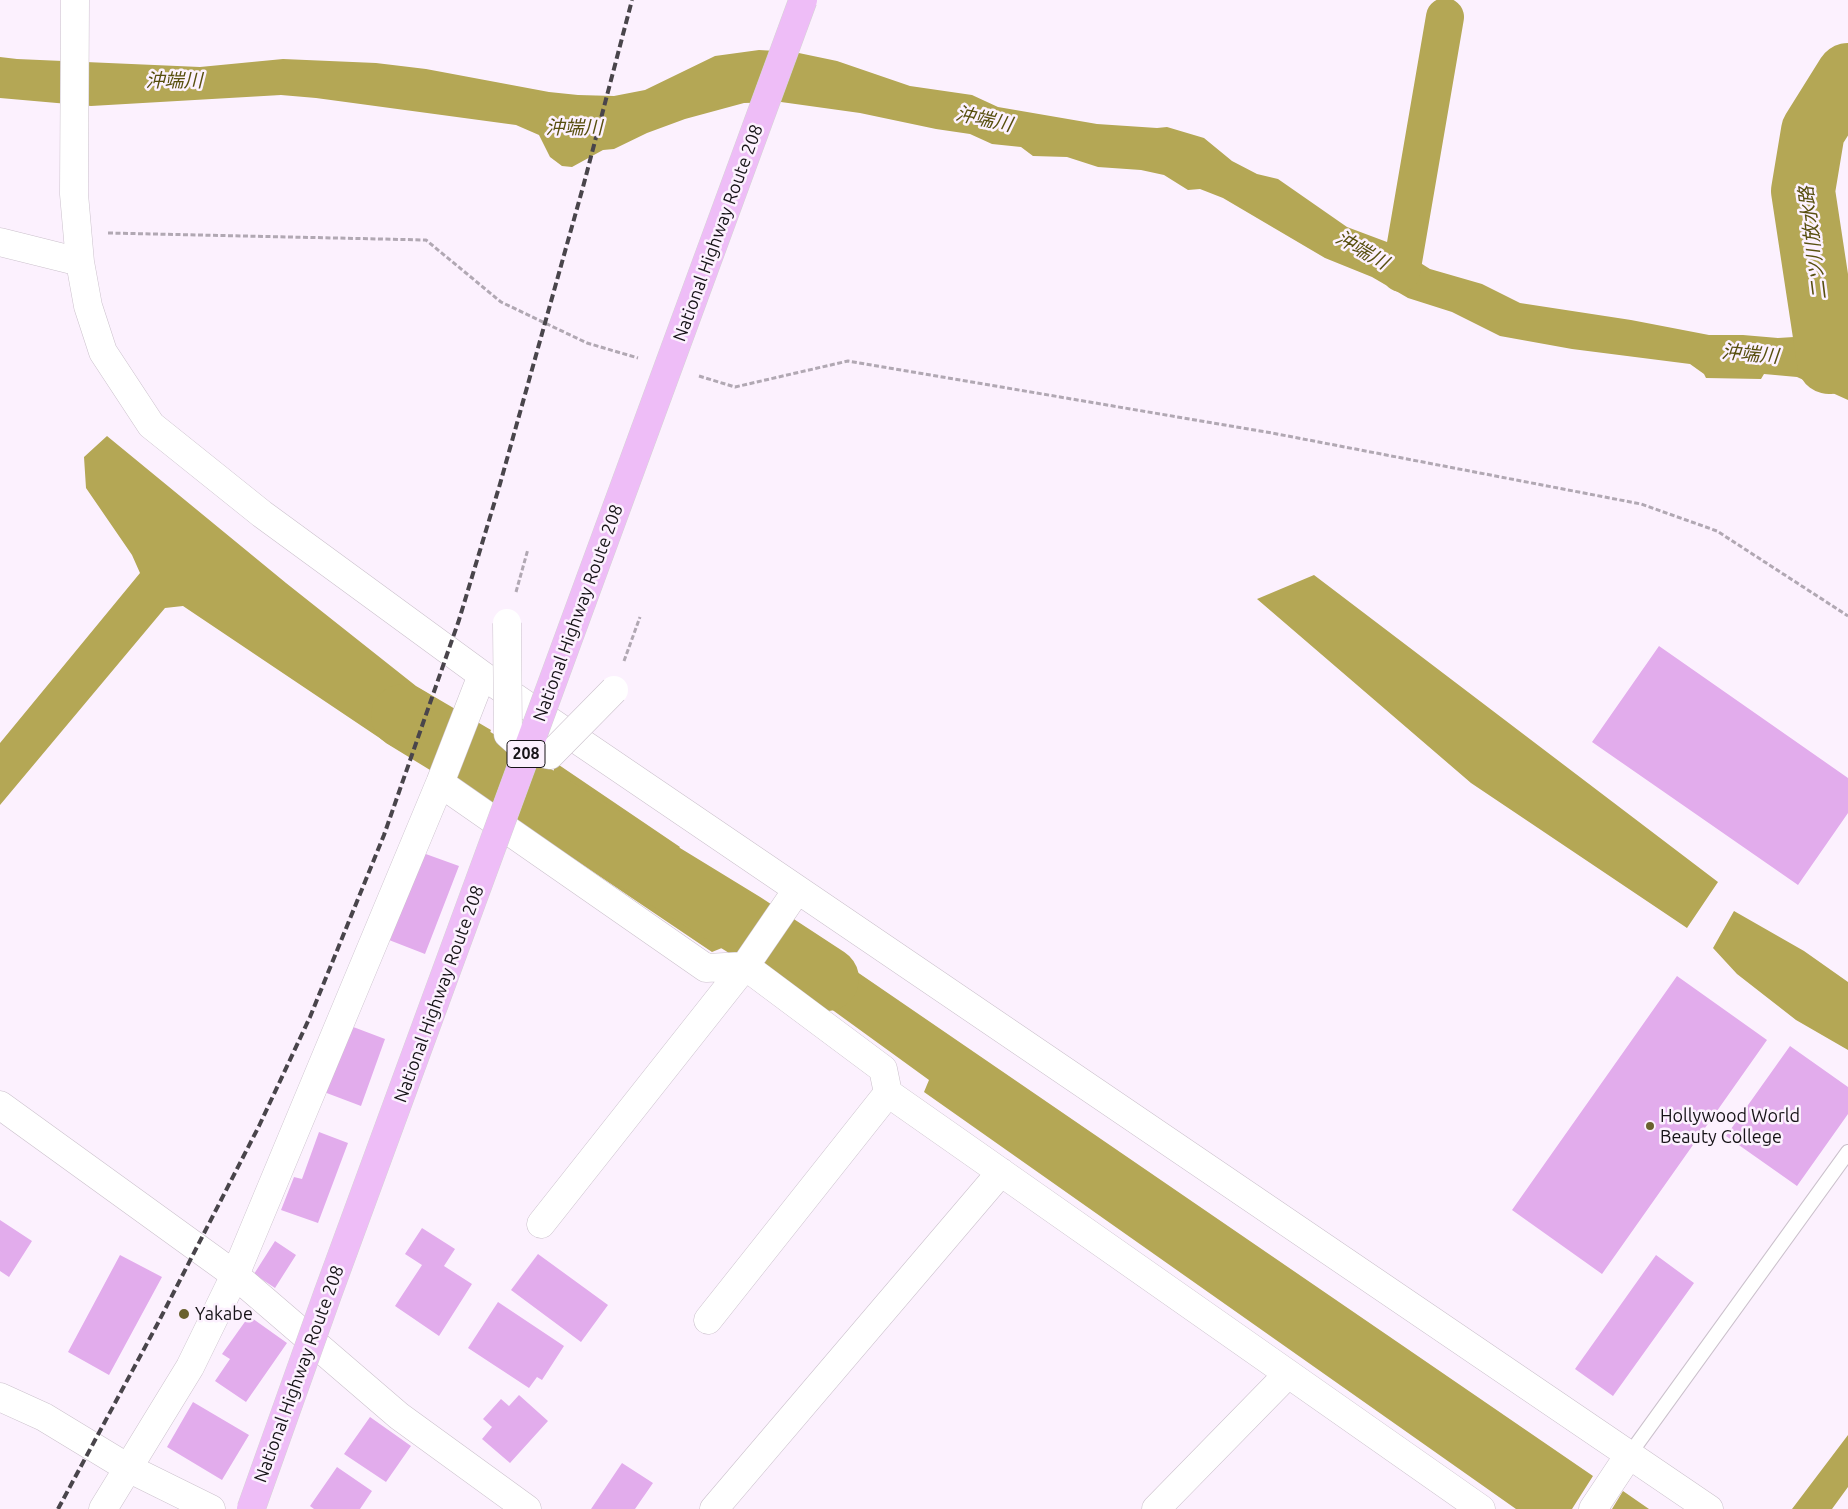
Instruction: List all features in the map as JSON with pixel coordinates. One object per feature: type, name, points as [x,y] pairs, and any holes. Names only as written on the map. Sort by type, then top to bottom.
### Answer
[{"type":"highway","name":"National Highway Route 208","points":[[251,1509],[803,0]]},
{"type":"street","points":[[75,0],[74,194],[80,262],[88,306],[103,352],[151,425],[262,514],[482,676],[1628,1456],[1709,1509]]},
{"type":"street","points":[[0,242],[80,262]]},
{"type":"street","points":[[507,623],[508,734],[527,751],[550,755],[614,690]]},
{"type":"street","points":[[103,1509],[190,1366],[235,1275],[440,783],[482,676]]},
{"type":"street","points":[[440,783],[706,968],[745,966],[884,1069],[888,1093],[1482,1509]]},
{"type":"street","points":[[541,1224],[745,966],[797,890]]},
{"type":"street","points":[[708,1320],[888,1093]]},
{"type":"street","points":[[0,1106],[235,1275],[399,1416],[527,1509]]},
{"type":"street","points":[[714,1509],[1001,1172]]},
{"type":"street","points":[[1156,1509],[1288,1374]]},
{"type":"street","points":[[0,1397],[44,1417],[128,1468],[211,1509]]},
{"type":"street","points":[[1592,1509],[1628,1456]]},
{"type":"lane","points":[[1628,1456],[1848,1152]]},
{"type":"path","points":[[78,232],[426,240],[501,302],[587,343],[642,360]]},
{"type":"path","points":[[698,376],[735,387],[848,361],[1272,433],[1641,504],[1717,531],[1848,616]]},
{"type":"path","points":[[507,623],[528,549]]},
{"type":"path","points":[[614,690],[640,617]]},
{"type":"water","name":"沖端川","points":[[759,50],[794,52],[837,61],[910,86],[972,95],[998,107],[1097,124],[1167,127],[1204,138],[1232,161],[1257,174],[1278,179],[1347,227],[1387,242],[1430,269],[1482,284],[1520,303],[1631,320],[1709,335],[1778,338],[1810,336],[1832,339],[1848,346],[1848,400],[1797,377],[1764,374],[1761,379],[1706,378],[1704,374],[1690,364],[1572,349],[1500,336],[1452,312],[1408,298],[1372,277],[1325,258],[1223,198],[1200,189],[1188,190],[1164,175],[1141,170],[1098,167],[1067,157],[1033,156],[1021,147],[992,144],[970,134],[860,113],[781,102],[744,103],[685,119],[647,133],[614,149],[603,150],[572,167],[562,166],[550,157],[539,135],[516,125],[316,98],[281,95],[91,106],[0,98],[0,57],[200,67],[283,59],[376,63],[426,69],[549,92],[614,96],[645,90],[715,56]]},
{"type":"water","points":[[107,436],[286,583],[416,686],[491,730],[471,786],[390,745],[183,606],[165,608],[0,805],[0,743],[140,573],[132,555],[86,488],[84,457]]},
{"type":"water","points":[[1314,575],[1718,882],[1687,928],[1471,783],[1257,599]]},
{"type":"water","points":[[556,763],[680,847],[675,852],[759,910],[739,941],[712,952],[534,832]]},
{"type":"water","points":[[1734,911],[1804,951],[1848,982],[1848,1050],[1796,1020],[1737,974],[1713,948]]},
{"type":"water","points":[[790,926],[1593,1476],[1572,1509],[1516,1509],[924,1092],[929,1080],[776,969],[772,954]]},
{"type":"water","points":[[1848,1435],[1848,1487],[1832,1509],[1792,1509]]},
{"type":"water","points":[[1623,1491],[1649,1509],[1612,1509]]},
{"type":"building","points":[[1659,646],[1848,778],[1848,813],[1798,885],[1592,742]]},
{"type":"building","points":[[423,853],[459,866],[425,954],[389,940]]},
{"type":"building","points":[[1677,976],[1767,1040],[1602,1274],[1512,1210]]},
{"type":"building","points":[[348,1025],[385,1039],[361,1106],[324,1092]]},
{"type":"building","points":[[1790,1046],[1848,1087],[1848,1114],[1797,1186],[1726,1136]]},
{"type":"building","points":[[319,1132],[348,1143],[318,1223],[281,1210],[294,1177],[302,1179]]},
{"type":"building","points":[[0,1220],[32,1241],[9,1277],[0,1271]]},
{"type":"building","points":[[422,1228],[455,1249],[444,1266],[472,1284],[439,1336],[395,1306],[422,1265],[405,1254]]},
{"type":"building","points":[[275,1241],[296,1255],[275,1288],[254,1274]]},
{"type":"building","points":[[538,1254],[608,1305],[581,1342],[511,1290]]},
{"type":"building","points":[[120,1255],[162,1277],[109,1375],[68,1352]]},
{"type":"building","points":[[1656,1255],[1694,1283],[1613,1396],[1575,1369]]},
{"type":"building","points":[[498,1302],[564,1346],[542,1380],[537,1377],[529,1388],[468,1348]]},
{"type":"building","points":[[249,1316],[287,1343],[246,1402],[215,1381],[230,1359],[222,1354]]},
{"type":"building","points":[[519,1395],[548,1421],[510,1463],[482,1439],[492,1427],[483,1419],[501,1399],[509,1406]]},
{"type":"building","points":[[193,1402],[249,1435],[222,1480],[167,1447]]},
{"type":"building","points":[[370,1417],[411,1446],[386,1482],[344,1454]]},
{"type":"building","points":[[622,1463],[653,1483],[635,1509],[591,1509]]},
{"type":"building","points":[[337,1467],[372,1491],[360,1509],[314,1509],[310,1506]]},
{"type":"waterway","points":[[1401,273],[1445,17]]},
{"type":"waterway","name":"二ツ川放水路","points":[[1829,362],[1803,191],[1813,131],[1848,75]]},
{"type":"waterway","points":[[403,716],[743,924],[827,979]]},
{"type":"railway","points":[[58,1509],[158,1323],[259,1126],[310,1017],[384,835],[459,620],[500,484],[583,187],[632,0]]},
{"type":"place","name":"Hollywood World Beauty College","points":[[1650,1126]]},
{"type":"place","name":"Yakabe","points":[[184,1314]]}]
